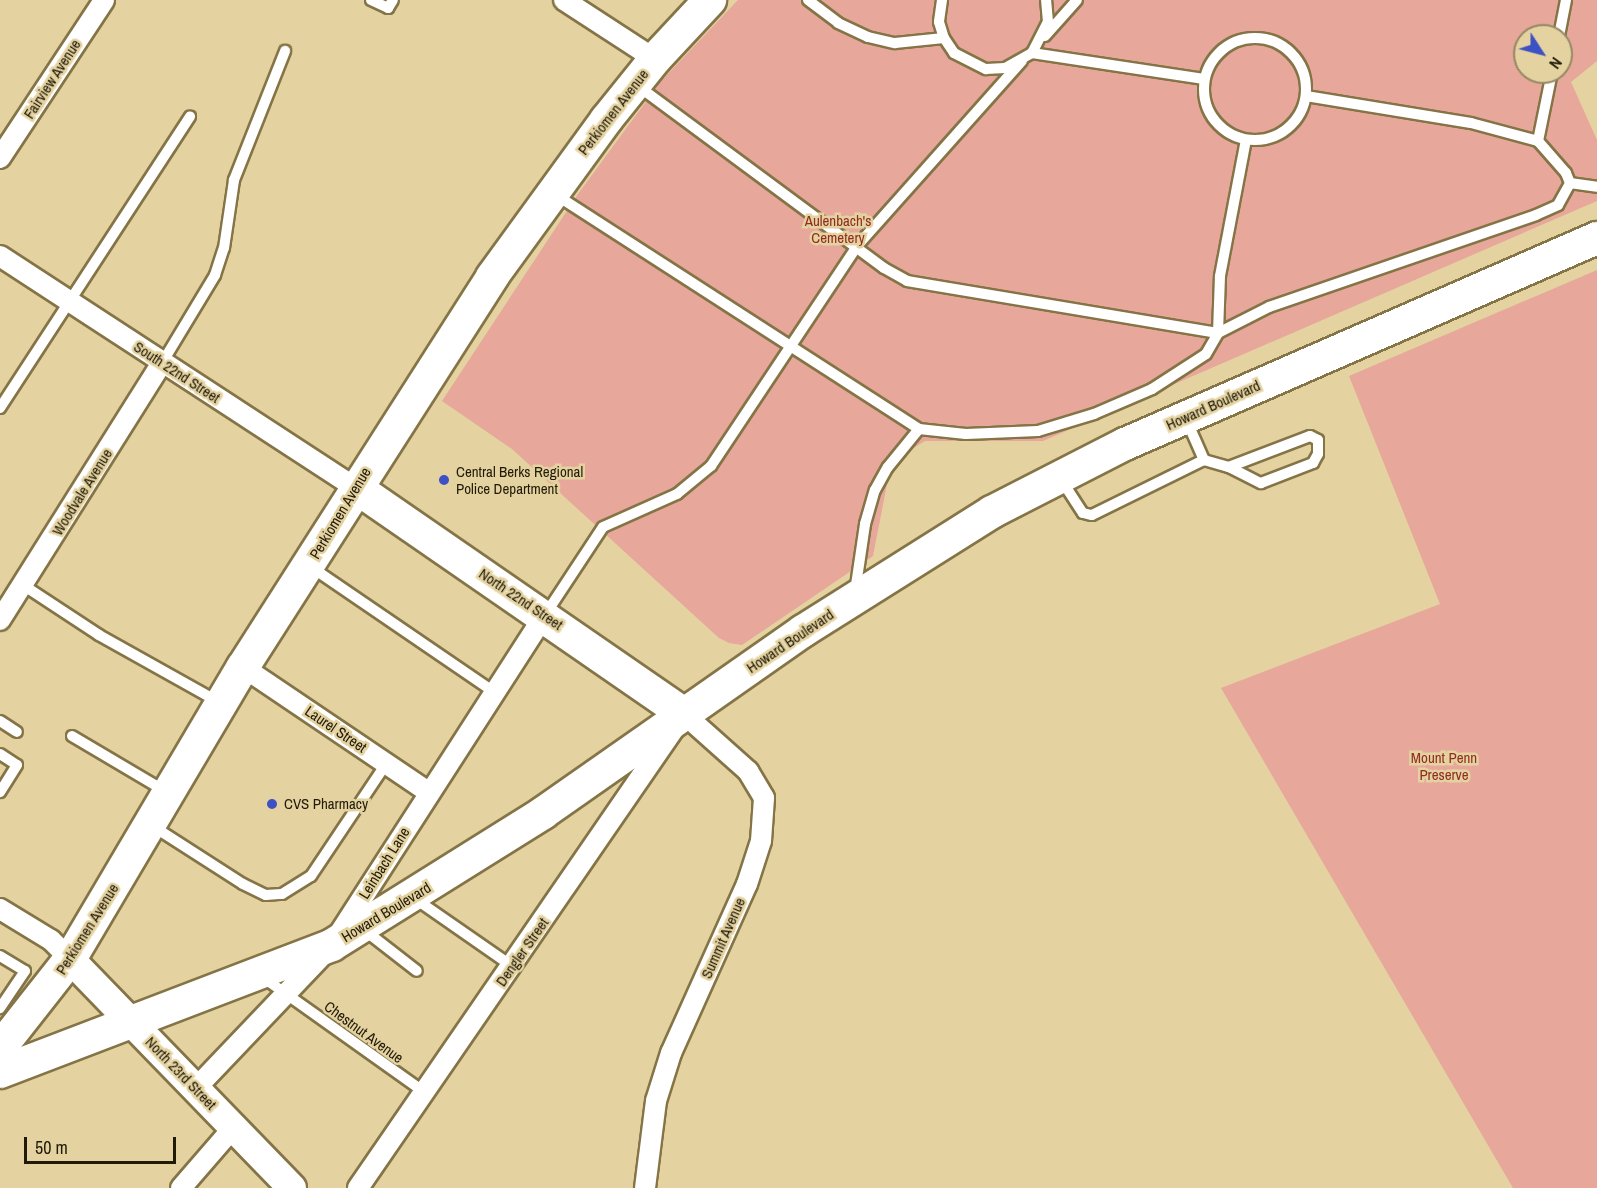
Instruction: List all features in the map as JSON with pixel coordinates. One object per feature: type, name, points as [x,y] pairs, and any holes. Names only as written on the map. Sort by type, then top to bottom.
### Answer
[{"type":"main road","name":"Perkiomen Avenue","points":[[0,1048],[70,959],[170,794],[243,667],[308,566],[355,487],[553,192],[655,58],[710,0]]},
{"type":"main road","name":"Howard Boulevard","points":[[0,1072],[332,945],[543,813],[855,598],[992,512],[1059,475],[1185,417],[1597,238]]},
{"type":"main road","name":"North 22nd Street","points":[[355,487],[545,615],[684,714]]},
{"type":"main road","name":"North 23rd Street","points":[[70,959],[292,1188]]},
{"type":"street","name":"Fairview Avenue","points":[[0,158],[104,0]]},
{"type":"street","points":[[564,0],[655,58]]},
{"type":"street","name":"South 22nd Street","points":[[0,256],[355,487]]},
{"type":"street","name":"Woodvale Avenue","points":[[0,620],[162,363]]},
{"type":"street","name":"Leinbach Lane","points":[[196,1088],[288,995],[332,945],[493,691],[545,615]]},
{"type":"street","name":"Laurel Street","points":[[243,667],[428,792]]},
{"type":"street","name":"Dengler Street","points":[[358,1188],[513,966],[684,714]]},
{"type":"street","name":"Summit Avenue","points":[[645,1188],[656,1101],[671,1053],[747,885],[762,830],[764,798],[748,771],[684,714]]},
{"type":"street","points":[[0,909],[51,940],[70,959]]},
{"type":"street","points":[[181,1188],[233,1128]]},
{"type":"lane","points":[[371,0],[391,4]]},
{"type":"lane","points":[[808,0],[838,23],[868,37],[895,43],[944,38]]},
{"type":"lane","points":[[942,0],[939,22],[944,38],[954,53],[969,64],[996,69],[1022,61]]},
{"type":"lane","points":[[1043,39],[1048,22],[1046,0]]},
{"type":"lane","points":[[545,615],[603,527],[677,494],[711,466],[857,246],[1077,0]]},
{"type":"lane","points":[[1561,24],[1566,0]]},
{"type":"lane","points":[[1267,39],[1281,44],[1297,60],[1306,81],[1306,96],[1292,126],[1262,141],[1246,140],[1217,125],[1208,111],[1204,79],[1215,57],[1234,42],[1267,39]]},
{"type":"lane","points":[[162,363],[215,274],[224,248],[234,180],[285,51]]},
{"type":"lane","points":[[1032,53],[1204,79]]},
{"type":"lane","points":[[635,84],[907,281],[1218,333],[1269,307],[1536,215],[1558,204],[1566,196],[1570,183],[1566,173],[1538,141],[1471,123],[1306,96]]},
{"type":"lane","points":[[1538,141],[1550,84]]},
{"type":"lane","points":[[0,408],[190,116]]},
{"type":"lane","points":[[553,192],[789,347],[919,429],[966,434],[1038,432],[1094,414],[1152,389],[1206,354],[1218,333],[1220,276],[1246,140]]},
{"type":"lane","points":[[1570,183],[1597,187]]},
{"type":"lane","points":[[1185,417],[1204,460]]},
{"type":"lane","points":[[855,598],[865,524],[875,490],[888,467],[919,429]]},
{"type":"lane","points":[[1059,475],[1083,513],[1092,515],[1204,460],[1229,467],[1261,483],[1312,463],[1318,454],[1318,440],[1310,435],[1229,467]]},
{"type":"lane","points":[[308,566],[493,691]]},
{"type":"lane","points":[[23,585],[99,635],[221,704]]},
{"type":"lane","points":[[0,721],[16,732]]},
{"type":"lane","points":[[72,736],[170,794]]},
{"type":"lane","points":[[0,754],[17,765],[0,792]]},
{"type":"lane","points":[[151,825],[243,884],[266,895],[282,894],[311,876],[386,764]]},
{"type":"lane","points":[[412,897],[513,966]]},
{"type":"lane","points":[[361,927],[417,971]]},
{"type":"lane","points":[[0,956],[25,971],[0,1008]]},
{"type":"lane","name":"Chestnut Avenue","points":[[259,974],[423,1092]]},
{"type":"green space","name":"Aulenbach's Cemetery","points":[[738,0],[1597,0],[1597,61],[1573,80],[1573,24],[1513,24],[1513,84],[1572,84],[1597,140],[1597,201],[1043,441],[925,441],[912,449],[888,479],[873,556],[742,645],[729,643],[719,638],[512,449],[442,401],[578,194],[661,81]]},
{"type":"green space","name":"Mount Penn Preserve","points":[[1597,270],[1597,1188],[1513,1188],[1221,688],[1440,604],[1349,376]]},
{"type":"place","name":"Central Berks Regional Police Department","points":[[444,480]]},
{"type":"place","name":"CVS Pharmacy","points":[[272,804]]}]
